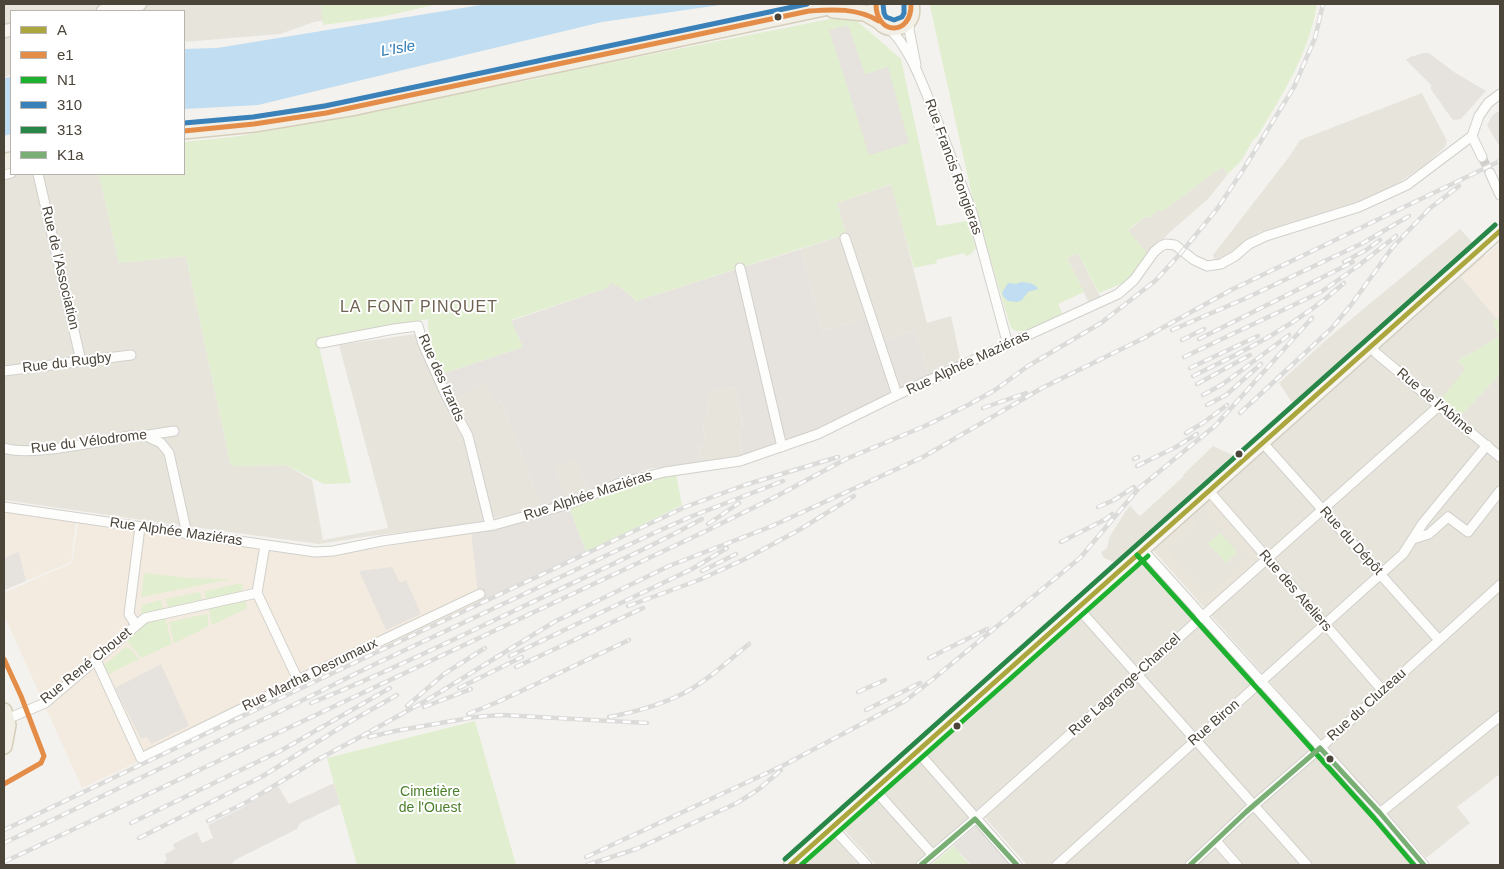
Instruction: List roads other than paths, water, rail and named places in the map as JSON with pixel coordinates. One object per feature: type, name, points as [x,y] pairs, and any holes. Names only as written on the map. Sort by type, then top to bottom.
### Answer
[{"type":"main road","points":[[108,10],[140,4]]},
{"type":"main road","points":[[185,131],[254,124],[334,112],[843,4]]},
{"type":"main road","points":[[876,4],[875,11],[884,24]]},
{"type":"main road","points":[[809,11],[853,11],[865,13],[884,24],[898,27],[908,22],[913,9]]},
{"type":"main road","points":[[790,865],[1500,232]]},
{"type":"main road","points":[[4,746],[8,725],[6,715]]},
{"type":"street","points":[[913,9],[909,29],[919,75]]},
{"type":"street","name":"Rue Francis Rongieras","points":[[884,24],[897,38],[919,75],[972,212],[1008,344]]},
{"type":"street","points":[[1482,157],[1472,136],[1479,116],[1488,103],[1500,94]]},
{"type":"street","name":"Rue Alphée Maziéras","points":[[4,507],[315,552],[490,525],[569,504],[620,483],[665,472],[740,461],[818,434],[897,395],[1118,294],[1134,280],[1154,252],[1161,246],[1172,244],[1194,260],[1207,266],[1221,264],[1236,256],[1249,244],[1266,236],[1359,207],[1407,185],[1472,136]]},
{"type":"street","points":[[1490,173],[1500,195]]},
{"type":"street","name":"Rue de l'Association","points":[[38,175],[81,361]]},
{"type":"street","points":[[845,238],[897,395]]},
{"type":"street","points":[[740,268],[782,447]]},
{"type":"street","name":"Rue des Izards","points":[[321,343],[418,326],[423,344],[446,395],[468,436],[490,525]]},
{"type":"street","name":"Rue de l'Abîme","points":[[1371,346],[1376,353],[1500,456]]},
{"type":"street","name":"Rue du Rugby","points":[[4,371],[131,355]]},
{"type":"street","name":"Rue Lagrange-Chancel","points":[[921,865],[1440,405]]},
{"type":"street","name":"Rue du Vélodrome","points":[[4,448],[12,451],[48,449],[174,431]]},
{"type":"street","points":[[142,436],[156,439],[169,453],[187,534]]},
{"type":"street","name":"Rue du Dépôt","points":[[1263,443],[1439,640]]},
{"type":"street","name":"Rue Biron","points":[[1057,865],[1403,554],[1423,523],[1487,445]]},
{"type":"street","name":"Rue des Ateliers","points":[[1209,491],[1383,691]]},
{"type":"street","points":[[1413,538],[1429,534],[1448,517],[1468,532],[1500,491]]},
{"type":"street","name":"Rue René Chouet","points":[[6,715],[26,712],[45,702],[136,625],[129,614],[140,527]]},
{"type":"street","points":[[265,545],[257,593],[298,680]]},
{"type":"street","points":[[1143,550],[1380,813],[1424,865]]},
{"type":"street","name":"Rue du Cluzeau","points":[[1190,865],[1500,585]]},
{"type":"street","points":[[136,625],[145,618],[257,593]]},
{"type":"street","name":"Rue Martha Desrumaux","points":[[96,660],[141,758],[298,680],[480,594]]},
{"type":"street","points":[[1078,608],[1307,865]]},
{"type":"street","points":[[1380,813],[1500,716]]},
{"type":"street","points":[[917,752],[1017,865]]},
{"type":"street","points":[[874,789],[933,856]]},
{"type":"street","points":[[832,828],[868,865]]},
{"type":"street","points":[[1216,841],[1237,865]]},
{"type":"water","name":"L'Isle","points":[[487,4],[727,4],[602,22],[258,105],[185,109],[185,49],[217,48]]},
{"type":"water","points":[[10,77],[10,134],[4,136],[4,78]]},
{"type":"water","points":[[1021,282],[1030,283],[1038,289],[1028,292],[1022,300],[1017,302],[1008,301],[1002,293],[1008,283],[1016,284]]},
{"type":"tunnel","points":[[1482,157],[1490,173]]},
{"type":"railway","points":[[4,862],[706,531],[846,459],[925,426],[968,405],[995,390],[1028,366],[1101,323],[1155,281],[1217,209],[1294,87],[1315,38],[1323,4]]},
{"type":"railway","points":[[371,731],[427,700],[554,622],[669,566],[772,526],[923,457],[1042,388],[1144,338],[1231,290],[1500,161]]},
{"type":"railway","points":[[1240,413],[1332,328],[1392,248],[1429,209],[1459,186]]},
{"type":"railway","points":[[1172,330],[1244,299],[1363,243],[1409,216]]},
{"type":"railway","points":[[1184,357],[1321,292],[1396,236]]},
{"type":"railway","points":[[1344,262],[1380,240]]},
{"type":"railway","points":[[1199,339],[1353,262]]},
{"type":"railway","points":[[1193,376],[1272,335],[1309,311],[1344,283]]},
{"type":"railway","points":[[586,857],[784,765],[905,701],[1080,558],[1139,488],[1215,426],[1312,318]]},
{"type":"railway","points":[[1182,340],[1204,329]]},
{"type":"railway","points":[[1203,395],[1223,384],[1289,335]]},
{"type":"railway","points":[[1190,368],[1258,336]]},
{"type":"railway","points":[[1197,384],[1250,355]]},
{"type":"railway","points":[[1207,405],[1226,395],[1261,364]]},
{"type":"railway","points":[[983,408],[1026,393]]},
{"type":"railway","points":[[1186,433],[1227,405]]},
{"type":"railway","points":[[1137,466],[1176,447],[1197,434]]},
{"type":"railway","points":[[4,830],[685,507],[745,485],[838,457]]},
{"type":"railway","points":[[1134,459],[1138,457]]},
{"type":"railway","points":[[4,843],[369,667],[654,533],[783,481]]},
{"type":"railway","points":[[1098,507],[1114,500],[1134,487]]},
{"type":"railway","points":[[628,606],[699,580],[745,559],[799,530],[854,496]]},
{"type":"railway","points":[[708,524],[739,503]]},
{"type":"railway","points":[[1061,542],[1112,514]]},
{"type":"railway","points":[[311,703],[364,681],[441,645],[634,554],[702,519]]},
{"type":"railway","points":[[510,656],[692,569],[727,548]]},
{"type":"railway","points":[[702,571],[736,554]]},
{"type":"railway","points":[[516,667],[643,608]]},
{"type":"railway","points":[[929,658],[987,629]]},
{"type":"railway","points":[[468,714],[500,701],[629,640]]},
{"type":"railway","points":[[609,717],[648,708],[684,693],[709,677],[749,644]]},
{"type":"railway","points":[[407,706],[444,674],[485,648]]},
{"type":"railway","points":[[459,688],[522,657]]},
{"type":"railway","points":[[858,692],[885,680]]},
{"type":"railway","points":[[866,710],[920,683]]},
{"type":"railway","points":[[131,823],[282,750],[390,688]]},
{"type":"railway","points":[[424,707],[471,689]]},
{"type":"railway","points":[[139,838],[263,776],[346,724],[397,695]]},
{"type":"railway","points":[[369,737],[475,717],[502,715],[647,723]]},
{"type":"railway","points":[[208,821],[249,801],[315,761],[377,728]]},
{"type":"railway","points":[[587,865],[636,849],[737,803],[759,789],[781,770]]},
{"type":"district","name":"LA FONT PINQUET","points":[[419,308]]},
{"type":"park label","name":"Cimetière de l'Ouest","points":[[430,800]]}]
